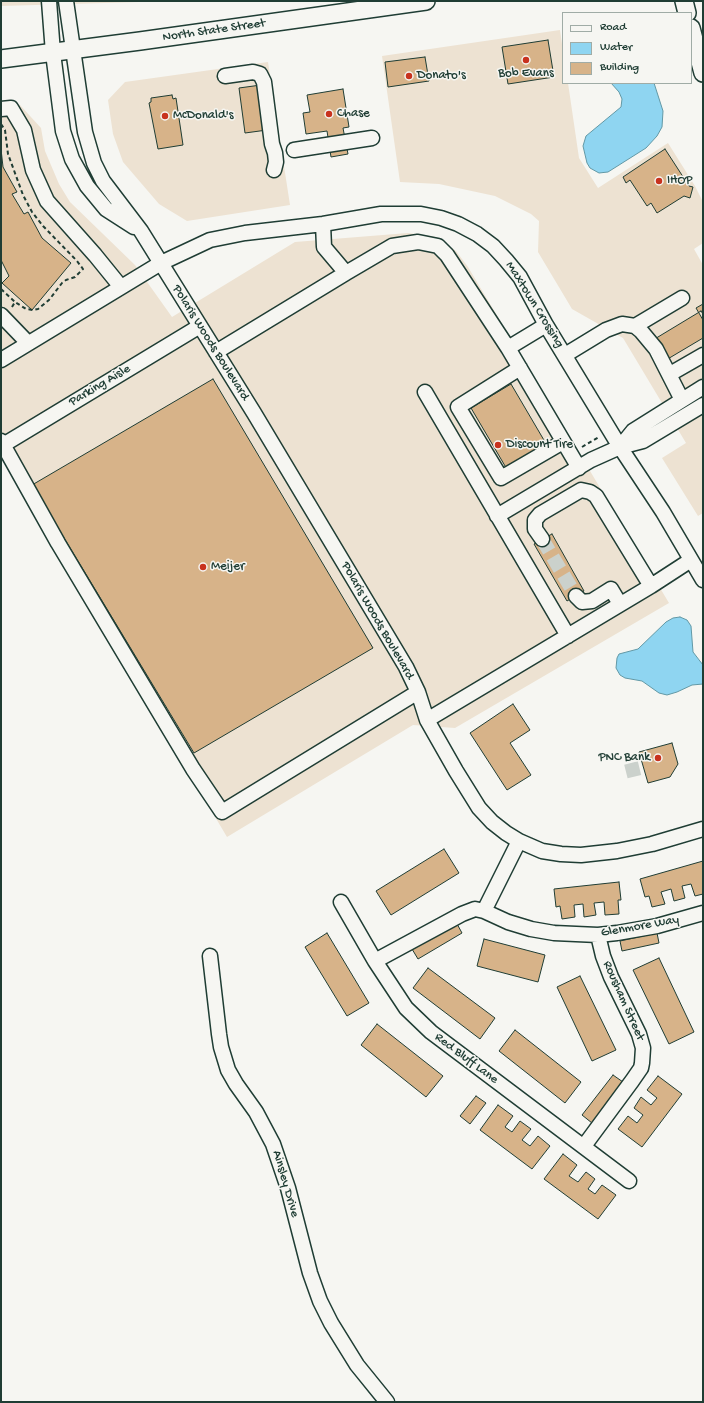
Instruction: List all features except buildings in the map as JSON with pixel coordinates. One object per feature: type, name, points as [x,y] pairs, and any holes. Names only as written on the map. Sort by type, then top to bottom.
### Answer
[{"type":"main road","name":"North State Street","points":[[1,59],[72,51],[426,1]]},
{"type":"main road","points":[[684,1],[687,12]]},
{"type":"main road","points":[[692,32],[703,73]]},
{"type":"street","name":"Polaris Woods Boulevard","points":[[49,1],[53,53],[63,131],[72,159],[87,186],[106,209],[141,231]]},
{"type":"street","name":"Polaris Woods Boulevard","points":[[66,1],[84,132],[94,163],[103,181],[141,231],[161,263],[400,657],[418,692],[427,720],[479,808],[492,822],[519,841],[542,851],[561,854],[581,855],[617,851],[652,844],[703,829]]},
{"type":"street","points":[[225,76],[254,72],[260,74],[264,82],[272,144],[275,153],[275,176]]},
{"type":"street","points":[[1,109],[11,108],[24,130],[33,170],[47,201],[121,287]]},
{"type":"street","points":[[294,150],[372,138]]},
{"type":"street","name":"Maxtown Crossing","points":[[161,263],[197,246],[219,238],[252,232],[323,224],[381,214],[421,214],[458,224],[477,234],[493,246],[520,277],[546,325],[620,447],[663,512],[703,580]]},
{"type":"street","points":[[323,224],[324,247],[346,273]]},
{"type":"street","points":[[216,352],[392,246],[418,242],[438,246],[447,255],[508,348],[579,468]]},
{"type":"street","points":[[1,360],[161,263]]},
{"type":"street","points":[[635,326],[682,298]]},
{"type":"street","points":[[3,317],[28,343]]},
{"type":"street","points":[[565,355],[606,330],[622,324],[635,326],[656,349],[682,400]]},
{"type":"street","points":[[508,348],[546,325]]},
{"type":"street","name":"Parking Aisle","points":[[2,443],[200,326]]},
{"type":"street","points":[[670,374],[703,355]]},
{"type":"street","points":[[520,368],[458,407],[496,473],[501,478],[563,442]]},
{"type":"street","points":[[620,447],[633,431],[703,388]]},
{"type":"street","points":[[425,392],[568,636]]},
{"type":"street","points":[[497,516],[591,460],[620,447],[643,442],[703,405]]},
{"type":"street","points":[[2,443],[70,563],[193,769],[222,812],[418,692]]},
{"type":"street","points":[[478,484],[496,473]]},
{"type":"street","points":[[542,539],[535,529],[535,520],[540,514],[581,490],[590,492],[596,496],[651,586]]},
{"type":"street","points":[[427,720],[651,586],[691,560]]},
{"type":"street","points":[[576,596],[582,602],[592,601],[611,590],[620,604]]},
{"type":"street","points":[[375,961],[462,914],[475,909],[484,911],[519,841]]},
{"type":"street","name":"Red Bluff Lane","points":[[342,902],[375,961],[406,1008],[431,1032],[629,1181]]},
{"type":"street","name":"Glenmore Way","points":[[484,911],[508,922],[531,929],[554,933],[598,935],[657,926],[703,913]]},
{"type":"street","name":"Rousham Street","points":[[584,1146],[641,1068],[643,1048],[639,1034],[611,977],[603,956],[598,935]]},
{"type":"street","name":"Ainsley Drive","points":[[210,956],[221,1047],[228,1070],[256,1112],[273,1144],[284,1175],[310,1273],[320,1301],[331,1323],[357,1365],[387,1402]]},
{"type":"path","points":[[1,124],[5,130],[8,154],[12,168],[26,201],[43,226],[83,269],[75,277],[62,283],[49,300],[33,310],[26,309],[15,302],[1,289]]},
{"type":"path","points":[[3,317],[15,302]]},
{"type":"path","points":[[579,449],[602,435]]},
{"type":"shaded area","points":[[1,1],[236,2],[139,2],[1,6]]},
{"type":"shaded area","points":[[560,30],[562,44],[562,84],[568,84],[579,158],[598,188],[668,143],[695,186],[703,202],[703,243],[694,249],[703,265],[703,513],[698,516],[662,458],[686,443],[623,338],[572,309],[538,252],[539,221],[531,214],[495,196],[439,184],[400,182],[382,56]]},
{"type":"shaded area","points":[[268,62],[290,205],[187,221],[159,204],[123,162],[113,134],[108,100],[125,82]]},
{"type":"shaded area","points":[[8,101],[20,105],[41,128],[45,151],[59,184],[70,202],[135,265],[172,317],[295,242],[408,233],[436,237],[456,251],[468,267],[669,603],[455,728],[413,725],[227,837],[1,457],[1,102]]},
{"type":"water","points":[[612,84],[654,84],[663,111],[662,127],[657,136],[646,148],[608,172],[599,173],[590,168],[587,163],[583,146],[586,136],[621,107],[622,99],[619,92]]},
{"type":"water","points":[[680,617],[687,620],[691,626],[693,652],[703,665],[703,684],[692,685],[667,695],[659,693],[642,681],[625,678],[620,675],[616,668],[619,654],[638,649],[666,622],[673,618]]},
{"type":"tunnel","points":[[542,539],[576,596]]},
{"type":"tunnel","points":[[631,763],[635,779]]},
{"type":"place","name":"Bob Evans","points":[[526,60]]},
{"type":"place","name":"Donato's","points":[[409,76]]},
{"type":"place","name":"Chase","points":[[329,114]]},
{"type":"place","name":"McDonald's","points":[[165,116]]},
{"type":"place","name":"IHOP","points":[[659,181]]},
{"type":"place","name":"Discount Tire","points":[[498,445]]},
{"type":"place","name":"Meijer","points":[[203,567]]},
{"type":"place","name":"PNC Bank","points":[[658,758]]}]
